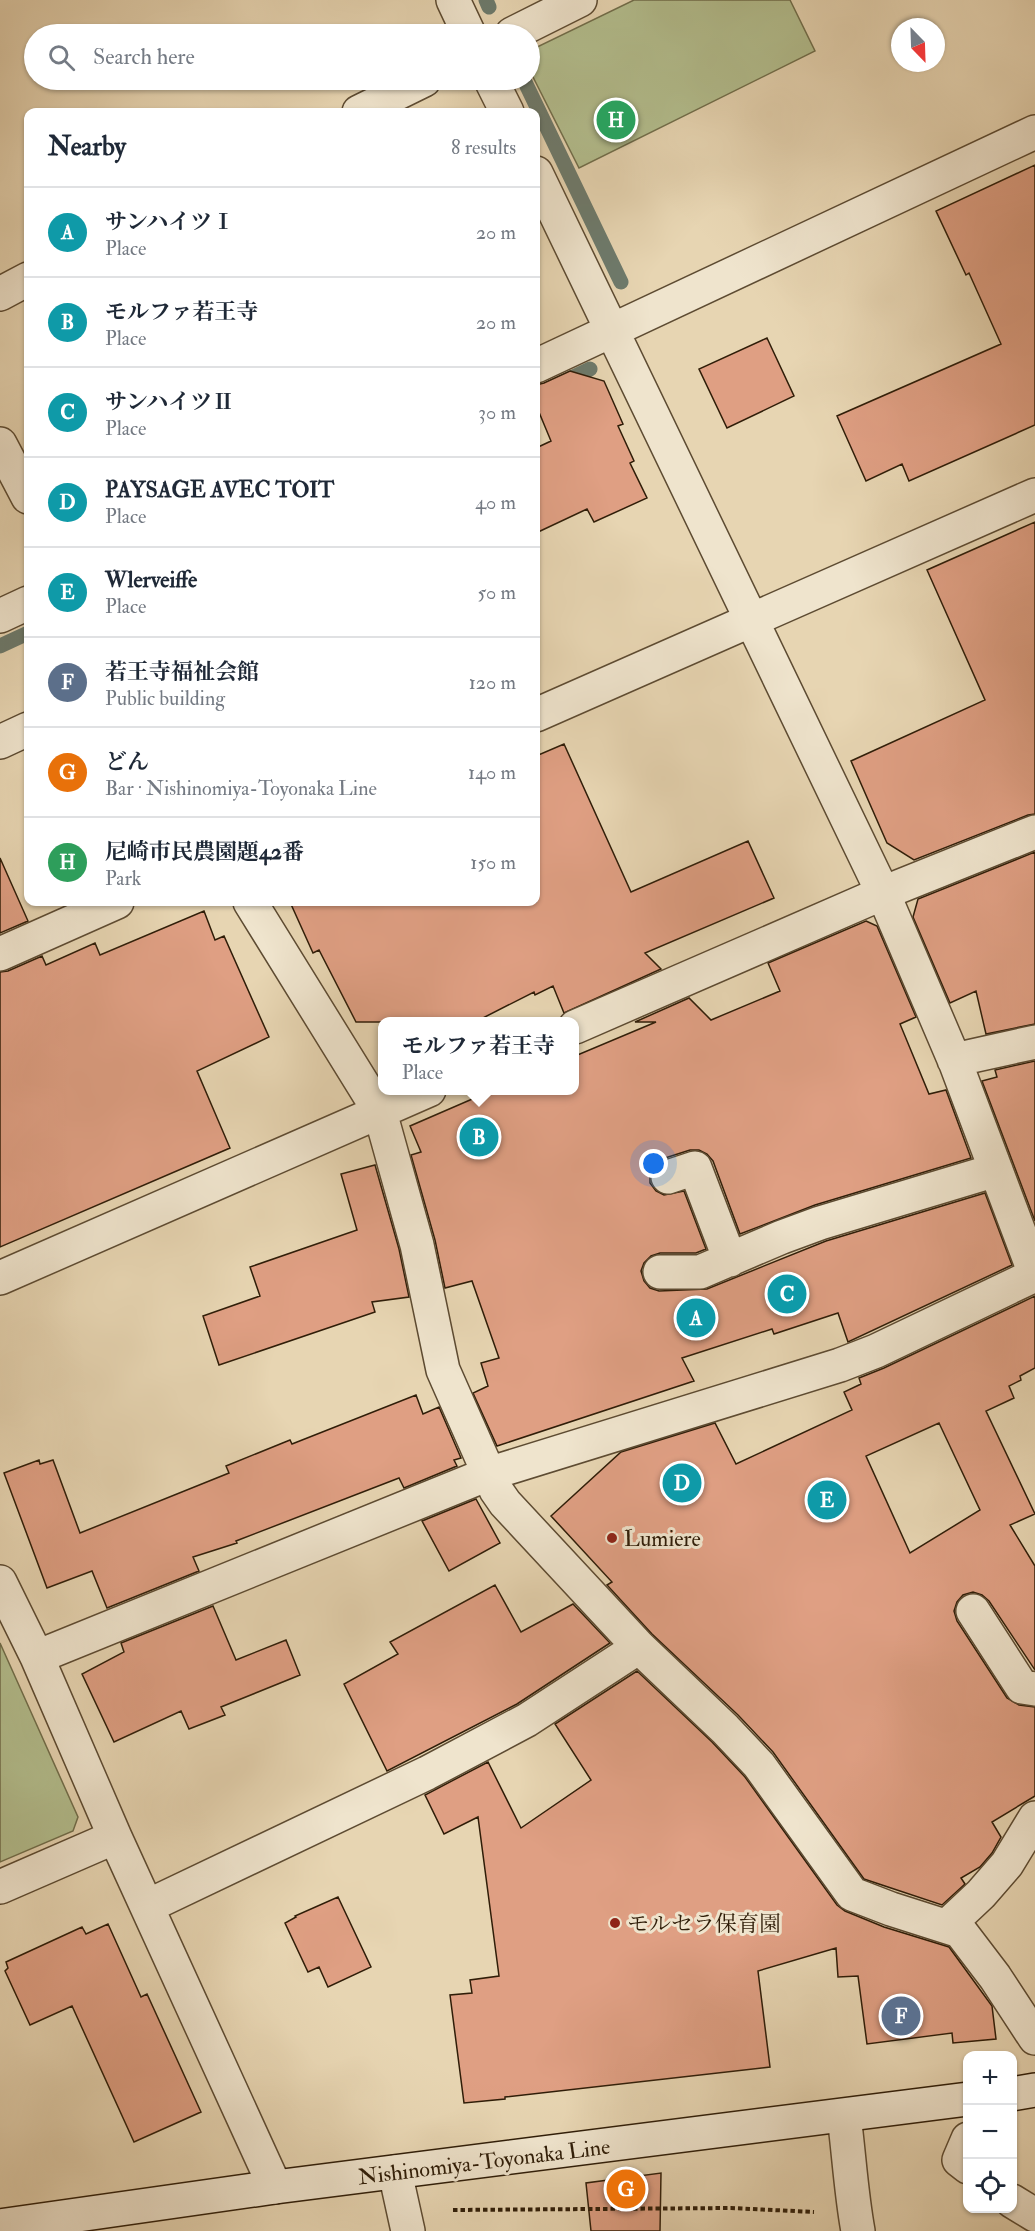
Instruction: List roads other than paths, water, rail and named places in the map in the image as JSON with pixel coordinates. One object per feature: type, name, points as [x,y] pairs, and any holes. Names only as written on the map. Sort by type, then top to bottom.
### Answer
[{"type":"street","points":[[453,0],[464,24]]},
{"type":"street","points":[[532,24],[580,0]]},
{"type":"street","points":[[367,108],[404,90]]},
{"type":"street","points":[[496,90],[505,108]]},
{"type":"street","points":[[540,364],[1035,132]]},
{"type":"street","points":[[37,1657],[488,1474],[840,1365],[876,1351],[1035,1275],[954,1060],[882,893],[540,181]]},
{"type":"street","points":[[0,294],[24,281]]},
{"type":"street","points":[[0,444],[24,490]]},
{"type":"street","points":[[540,713],[1035,495]]},
{"type":"street","points":[[0,616],[24,605]]},
{"type":"street","points":[[0,742],[24,731]]},
{"type":"street","points":[[579,1025],[882,893],[1035,832]]},
{"type":"street","points":[[0,954],[108,906]]},
{"type":"street","points":[[252,906],[380,1112],[417,1245],[443,1370],[488,1474],[505,1503],[639,1647],[738,1741],[759,1765],[852,1894],[960,1931],[995,1977],[1035,2038]]},
{"type":"street","points":[[954,1060],[1035,1042]]},
{"type":"street","points":[[0,1278],[418,1095]]},
{"type":"street","points":[[668,1177],[695,1168],[730,1260]]},
{"type":"street","points":[[660,1272],[700,1272],[820,1223],[996,1170]]},
{"type":"street","points":[[0,1582],[37,1657],[115,1837],[275,2187]]},
{"type":"street","points":[[973,1611],[1022,1688],[1035,1689]]},
{"type":"street","points":[[148,1906],[427,1773],[527,1720],[639,1647]]},
{"type":"street","points":[[947,1926],[981,1894],[1007,1864],[1035,1818]]},
{"type":"street","points":[[0,1887],[115,1837]]},
{"type":"street","points":[[1017,2093],[1035,2090]]},
{"type":"street","name":"Nishinomiya-Toyonaka Line","points":[[0,2226],[47,2225],[275,2187],[963,2100]]},
{"type":"street","points":[[844,2116],[856,2221]]},
{"type":"street","points":[[963,2151],[959,2160],[963,2163]]},
{"type":"street","points":[[395,2172],[406,2221]]},
{"type":"street","points":[[1017,2204],[1035,2215]]},
{"type":"waterway","points":[[486,0],[489,7]]},
{"type":"waterway","points":[[529,90],[537,108]]},
{"type":"waterway","points":[[540,113],[621,282]]},
{"type":"waterway","points":[[540,393],[590,369]]},
{"type":"waterway","points":[[0,646],[24,635]]},
{"type":"place","name":"尼崎市民農園題42番","points":[[616,120]]},
{"type":"place","name":"モルファ若王寺","points":[[479,1137]]},
{"type":"place","name":"サンハイツⅡ","points":[[787,1294]]},
{"type":"place","name":"サンハイツⅠ","points":[[696,1318]]},
{"type":"place","name":"PAYSAGE AVEC TOIT","points":[[682,1483]]},
{"type":"place","name":"Wlerveiffe","points":[[827,1500]]},
{"type":"place","name":"Lumiere","points":[[612,1538]]},
{"type":"place","name":"モルセラ保育園","points":[[615,1923]]},
{"type":"place","name":"若王寺福祉会館","points":[[901,2016]]},
{"type":"place","name":"どん","points":[[626,2189]]}]
